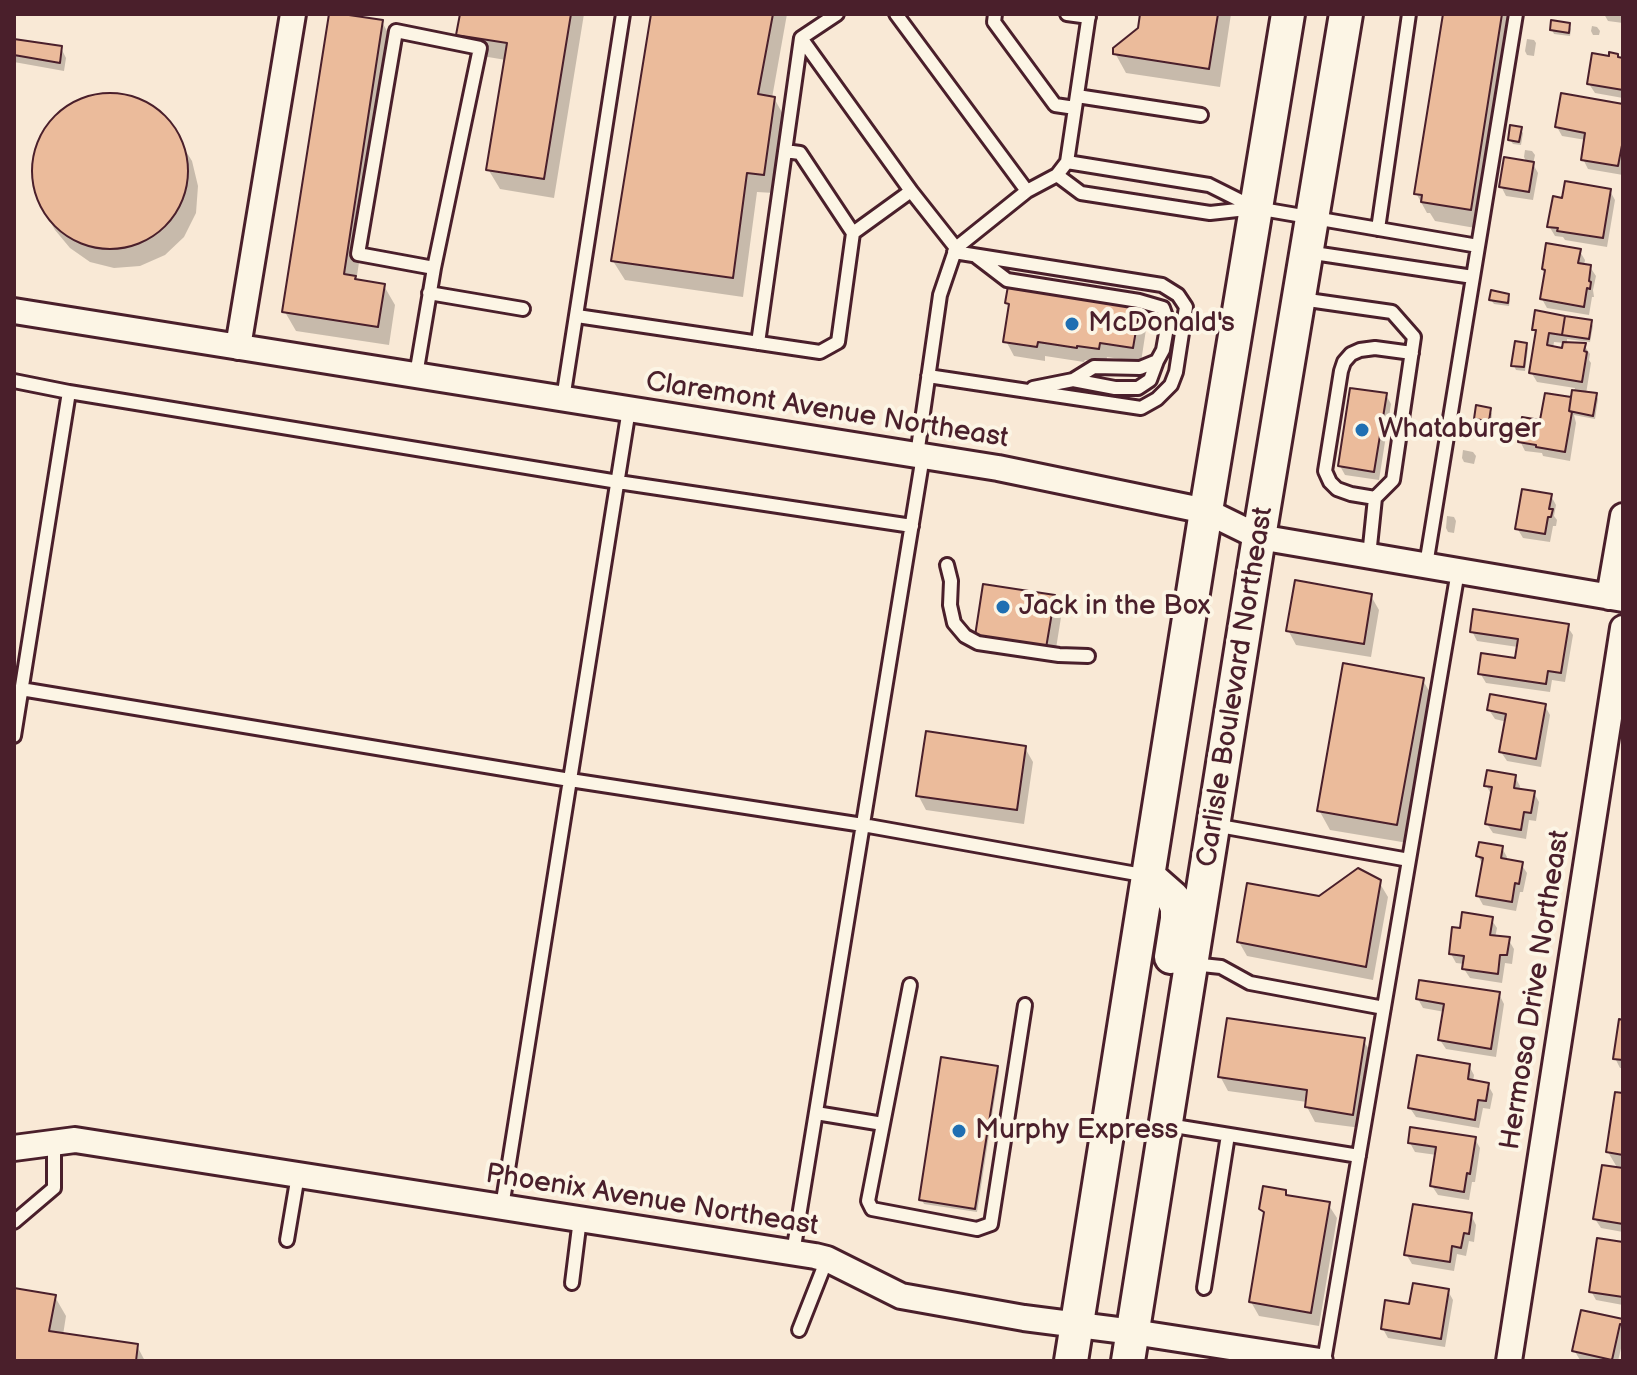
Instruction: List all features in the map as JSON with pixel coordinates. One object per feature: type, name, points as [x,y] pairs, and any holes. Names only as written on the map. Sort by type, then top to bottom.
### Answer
[{"type":"main road","name":"Carlisle Boulevard Northeast","points":[[1071,1361],[1288,14]]},
{"type":"main road","name":"Carlisle Boulevard Northeast","points":[[1130,1346],[1346,14]]},
{"type":"main road","points":[[1148,876],[1173,898],[1177,908],[1152,1070],[1156,1101],[1165,1125]]},
{"type":"street","points":[[238,347],[293,14]]},
{"type":"street","name":"Claremont Avenue Northeast","points":[[14,311],[998,468],[1206,511],[1259,537],[1616,598]]},
{"type":"street","points":[[1616,598],[1623,516]]},
{"type":"street","name":"Hermosa Drive Northeast","points":[[1509,1361],[1623,628]]},
{"type":"street","name":"Phoenix Avenue Northeast","points":[[14,1148],[75,1140],[793,1253],[827,1259],[901,1296],[1024,1318],[1077,1324],[1130,1346],[1322,1361]]},
{"type":"lane","points":[[563,399],[623,14]]},
{"type":"lane","points":[[758,343],[801,38],[837,14]]},
{"type":"lane","points":[[896,14],[1027,191]]},
{"type":"lane","points":[[995,14],[994,22],[1055,105],[1076,102],[1201,115]]},
{"type":"lane","points":[[793,1253],[912,526],[940,295],[955,250],[1027,191],[1057,175],[1067,162],[1089,16],[1067,14]]},
{"type":"lane","points":[[1378,229],[1409,14]]},
{"type":"lane","points":[[1426,565],[1516,14]]},
{"type":"lane","points":[[416,375],[429,293],[480,48],[396,31],[358,254],[434,268]]},
{"type":"lane","points":[[801,38],[955,250],[975,256],[1162,285],[1178,295],[1186,307],[1176,372],[1171,385],[1157,399],[1141,408],[928,376]]},
{"type":"lane","points":[[577,316],[820,352],[838,342],[853,233],[800,153],[785,151]]},
{"type":"lane","points":[[1067,162],[1209,185],[1256,208]]},
{"type":"lane","points":[[1057,175],[1081,193],[1210,213],[1256,208],[1478,246]]},
{"type":"lane","points":[[853,233],[911,191]]},
{"type":"lane","points":[[1307,252],[1473,277]]},
{"type":"lane","points":[[975,256],[1007,280],[1139,301],[1163,308],[1168,322],[1163,350],[1150,380],[1138,388],[1115,388],[1073,380]]},
{"type":"lane","points":[[429,293],[523,309]]},
{"type":"lane","points":[[1300,298],[1392,312],[1414,337],[1393,480],[1375,498],[1369,556]]},
{"type":"lane","points":[[1375,498],[1337,489],[1325,471],[1341,371],[1351,354],[1360,350],[1375,348],[1412,353]]},
{"type":"lane","points":[[1022,390],[1073,380],[1094,367],[1140,368],[1157,361]]},
{"type":"lane","points":[[14,381],[618,482],[912,526]]},
{"type":"lane","points":[[14,736],[69,392]]},
{"type":"lane","points":[[502,1207],[629,409]]},
{"type":"lane","points":[[947,565],[954,623],[965,636],[978,643],[1059,655],[1088,656]]},
{"type":"lane","points":[[1322,1361],[1458,571]]},
{"type":"lane","points":[[21,689],[863,825],[1148,876]]},
{"type":"lane","points":[[1214,825],[1409,860]]},
{"type":"lane","points":[[1192,964],[1221,967],[1250,983],[1384,1008]]},
{"type":"lane","points":[[910,985],[868,1201],[872,1209],[977,1229],[991,1224],[1025,1005]]},
{"type":"lane","points":[[816,1113],[883,1124]]},
{"type":"lane","points":[[1165,1125],[1359,1156]]},
{"type":"lane","points":[[1204,1288],[1228,1135]]},
{"type":"lane","points":[[14,1222],[54,1188],[54,1143]]},
{"type":"lane","points":[[287,1240],[298,1175]]},
{"type":"lane","points":[[572,1283],[580,1219]]},
{"type":"lane","points":[[799,1330],[827,1259]]},
{"type":"building","points":[[329,14],[383,20],[344,274],[385,284],[378,327],[282,312]]},
{"type":"building","points":[[460,14],[571,14],[544,179],[486,170],[507,43],[456,35]]},
{"type":"building","points":[[651,14],[773,14],[758,94],[775,97],[764,175],[747,173],[733,278],[611,261]]},
{"type":"building","points":[[1140,14],[1218,14],[1209,69],[1113,54],[1113,48],[1138,28]]},
{"type":"building","points":[[1443,14],[1502,14],[1471,210],[1421,202],[1422,195],[1414,194]]},
{"type":"building","points":[[1551,20],[1570,23],[1569,33],[1550,30]]},
{"type":"building","points":[[14,39],[62,46],[60,63],[14,55]]},
{"type":"building","points":[[1609,52],[1623,58],[1623,90],[1587,84],[1592,53],[1609,56]]},
{"type":"building","points":[[110,93],[140,99],[165,116],[182,141],[188,171],[182,201],[165,226],[140,243],[110,249],[80,243],[55,226],[38,201],[32,171],[38,141],[55,116],[80,99]]},
{"type":"building","points":[[1561,93],[1623,104],[1623,140],[1618,166],[1581,160],[1585,133],[1555,127]]},
{"type":"building","points":[[1510,125],[1522,127],[1519,142],[1508,140]]},
{"type":"building","points":[[1504,157],[1534,162],[1529,192],[1499,187]]},
{"type":"building","points":[[1565,181],[1611,189],[1603,238],[1547,227],[1553,196],[1562,198]]},
{"type":"building","points":[[1546,243],[1581,249],[1578,263],[1591,265],[1590,289],[1587,288],[1584,307],[1540,299]]},
{"type":"building","name":"McDonald's","points":[[1008,286],[1140,307],[1133,348],[1100,343],[1099,349],[1038,342],[1037,347],[1003,342],[1009,304],[1005,303]]},
{"type":"building","points":[[1491,290],[1509,294],[1508,303],[1489,300]]},
{"type":"building","points":[[1535,310],[1565,316],[1562,335],[1549,333],[1547,345],[1562,348],[1563,342],[1586,343],[1582,382],[1529,373],[1536,330],[1532,330]]},
{"type":"building","points":[[1565,316],[1592,320],[1589,339],[1562,335]]},
{"type":"building","points":[[1515,341],[1527,343],[1524,367],[1511,366]]},
{"type":"building","name":"Whataburger","points":[[1350,388],[1387,393],[1374,472],[1338,466]]},
{"type":"building","points":[[1572,390],[1597,393],[1593,416],[1569,411]]},
{"type":"building","points":[[1545,393],[1571,397],[1569,411],[1572,412],[1565,452],[1518,442],[1522,417],[1540,420]]},
{"type":"building","points":[[1476,405],[1491,408],[1489,421],[1474,419]]},
{"type":"building","points":[[1522,489],[1552,494],[1549,509],[1553,509],[1545,534],[1515,529]]},
{"type":"building","points":[[1295,580],[1372,594],[1364,644],[1286,631]]},
{"type":"building","points":[[983,584],[1055,595],[1046,648],[975,636]]},
{"type":"building","points":[[1473,609],[1569,624],[1561,673],[1548,671],[1546,684],[1478,674],[1481,653],[1515,658],[1518,639],[1470,632]]},
{"type":"building","points":[[1343,663],[1424,678],[1397,825],[1317,811]]},
{"type":"building","points":[[1490,694],[1546,704],[1536,759],[1499,752],[1506,714],[1487,710]]},
{"type":"building","points":[[926,731],[1026,746],[1017,810],[916,796]]},
{"type":"building","points":[[1487,770],[1516,775],[1514,788],[1535,791],[1531,813],[1524,812],[1521,830],[1485,824],[1492,787],[1484,786]]},
{"type":"building","points":[[1479,842],[1503,846],[1501,858],[1523,862],[1512,902],[1476,896],[1483,858],[1476,856]]},
{"type":"building","points":[[1358,868],[1381,880],[1366,967],[1237,942],[1247,883],[1319,896]]},
{"type":"building","points":[[1462,912],[1493,917],[1490,935],[1510,937],[1507,955],[1500,955],[1498,974],[1462,969],[1464,956],[1449,954],[1452,927],[1460,928]]},
{"type":"building","points":[[1419,980],[1500,992],[1491,1049],[1438,1040],[1444,1004],[1416,999]]},
{"type":"building","points":[[1227,1018],[1365,1038],[1353,1115],[1305,1107],[1307,1090],[1218,1077]]},
{"type":"building","points":[[1619,1019],[1623,1020],[1623,1060],[1613,1059]]},
{"type":"building","points":[[1417,1055],[1470,1064],[1468,1079],[1489,1083],[1486,1101],[1478,1100],[1475,1120],[1408,1108]]},
{"type":"building","points":[[941,1057],[998,1066],[975,1209],[919,1200]]},
{"type":"building","points":[[1615,1092],[1623,1093],[1623,1155],[1606,1152]]},
{"type":"building","points":[[1410,1127],[1476,1137],[1464,1192],[1430,1186],[1436,1147],[1408,1143]]},
{"type":"building","points":[[1602,1165],[1623,1168],[1623,1224],[1593,1219]]},
{"type":"building","points":[[1263,1186],[1286,1190],[1286,1195],[1330,1202],[1311,1313],[1249,1302],[1264,1212],[1259,1209]]},
{"type":"building","points":[[1413,1204],[1472,1213],[1469,1234],[1464,1233],[1461,1248],[1452,1246],[1450,1262],[1404,1255]]},
{"type":"building","points":[[1597,1238],[1623,1242],[1623,1297],[1589,1292]]},
{"type":"building","points":[[1413,1283],[1449,1289],[1441,1339],[1381,1329],[1385,1300],[1409,1304]]},
{"type":"building","points":[[14,1288],[56,1295],[49,1331],[138,1344],[136,1361],[14,1361]]},
{"type":"building","points":[[1581,1310],[1623,1319],[1612,1360],[1572,1351]]},
{"type":"place","name":"McDonald's","points":[[1072,324]]},
{"type":"place","name":"Whataburger","points":[[1362,430]]},
{"type":"place","name":"Jack in the Box","points":[[1003,607]]},
{"type":"place","name":"Murphy Express","points":[[959,1131]]}]
